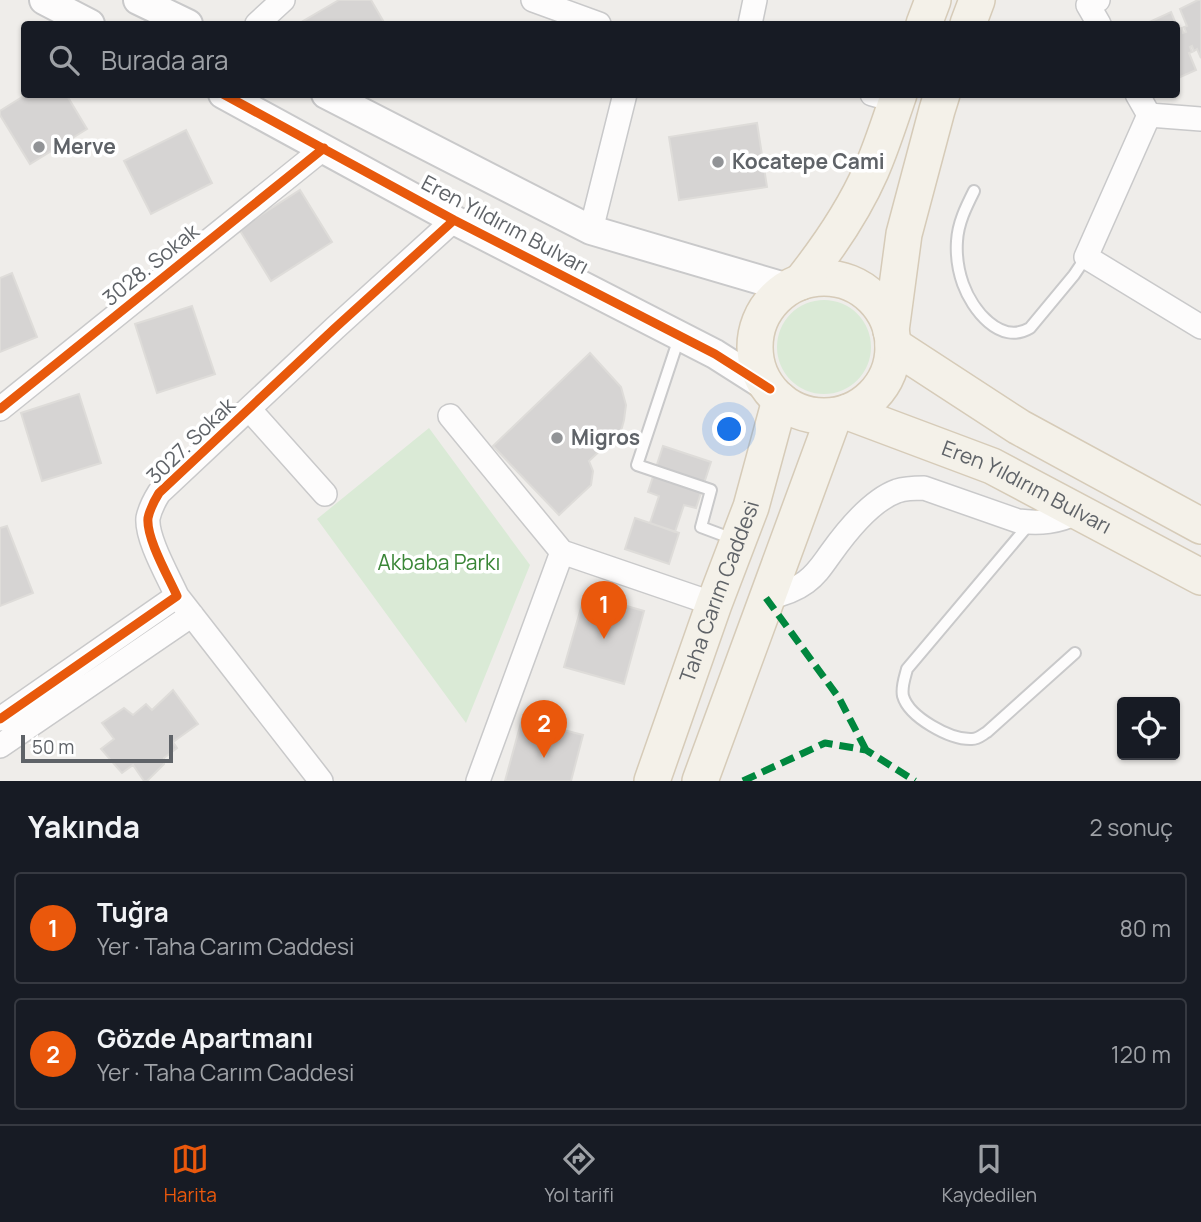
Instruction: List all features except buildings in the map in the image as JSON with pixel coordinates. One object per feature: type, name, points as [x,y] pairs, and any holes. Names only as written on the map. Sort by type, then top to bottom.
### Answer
[{"type":"main road","points":[[925,21],[933,0]]},
{"type":"main road","points":[[969,21],[976,0]]},
{"type":"main road","points":[[889,98],[875,162],[852,208],[831,242],[795,285],[777,297],[767,308],[757,335],[757,363],[762,377],[775,395],[792,408],[805,413],[819,416],[841,414],[860,406],[872,397],[888,373],[892,359],[904,234],[941,98]]},
{"type":"main road","points":[[795,285],[830,278],[857,286],[879,305],[886,317],[892,338],[1019,427],[1201,526]]},
{"type":"main road","name":"Taha Carım Caddesi","points":[[652,781],[751,507],[775,395]]},
{"type":"main road","points":[[700,781],[766,598],[841,414]]},
{"type":"main road","name":"Eren Yıldırım Bulvarı","points":[[841,414],[992,466],[1201,577]]},
{"type":"street","points":[[44,0],[84,21]]},
{"type":"street","points":[[138,0],[182,21]]},
{"type":"street","points":[[260,21],[283,0]]},
{"type":"street","points":[[533,0],[591,21]]},
{"type":"street","points":[[751,21],[755,0]]},
{"type":"street","points":[[1097,21],[1088,5],[1098,0]]},
{"type":"street","name":"Eren Yıldırım Bulvarı","points":[[230,98],[454,220],[715,354],[775,395]]},
{"type":"street","name":"Eren Yıldırım Bulvarı","points":[[334,98],[591,230],[795,285]]},
{"type":"street","points":[[591,230],[624,98]]},
{"type":"street","points":[[1140,98],[1149,115]]},
{"type":"street","points":[[1149,115],[1201,119]]},
{"type":"street","points":[[1149,115],[1086,257],[1201,327]]},
{"type":"street","name":"3028. Sokak","points":[[0,409],[324,148]]},
{"type":"street","name":"3027. Sokak","points":[[321,781],[177,596],[149,533],[148,519],[159,493],[454,220]]},
{"type":"street","points":[[249,409],[325,494]]},
{"type":"street","points":[[450,416],[562,552],[714,604]]},
{"type":"street","points":[[766,598],[795,589],[807,582],[855,524],[878,502],[898,491],[924,488],[1018,521],[1056,521],[1078,512]]},
{"type":"street","points":[[478,781],[562,552]]},
{"type":"street","points":[[0,719],[177,596]]},
{"type":"street","points":[[0,746],[192,615]]},
{"type":"lane","points":[[974,191],[960,221],[957,238],[959,271],[972,302],[981,315],[997,329],[1012,334],[1030,328],[1086,257]]},
{"type":"lane","points":[[680,336],[637,464],[711,490],[701,527],[738,541]]},
{"type":"lane","points":[[1031,522],[907,669],[902,694],[906,704],[934,727],[958,737],[976,739],[1075,653]]},
{"type":"green space","points":[[815,300],[833,300],[858,313],[868,329],[871,347],[868,365],[858,381],[833,394],[815,394],[790,381],[777,356],[777,338],[790,313]]},
{"type":"green space","name":"Akbaba Parkı","points":[[429,428],[530,565],[466,723],[317,519]]},
{"type":"marked path","points":[[766,598],[839,698],[866,750]]},
{"type":"marked path","points":[[743,781],[825,743],[866,750],[915,781]]},
{"type":"cycle path","points":[[230,98],[454,220],[715,354],[770,389]]},
{"type":"cycle path","points":[[0,409],[324,148]]},
{"type":"cycle path","points":[[0,719],[177,596],[163,568],[148,526],[150,511],[159,493],[454,220]]},
{"type":"place","name":"Merve","points":[[39,147]]},
{"type":"place","name":"Kocatepe Cami","points":[[718,162]]},
{"type":"place","name":"Migros","points":[[557,438]]},
{"type":"place","name":"Tuğra","points":[[604,639]]},
{"type":"place","name":"Gözde Apartmanı","points":[[544,758]]}]
